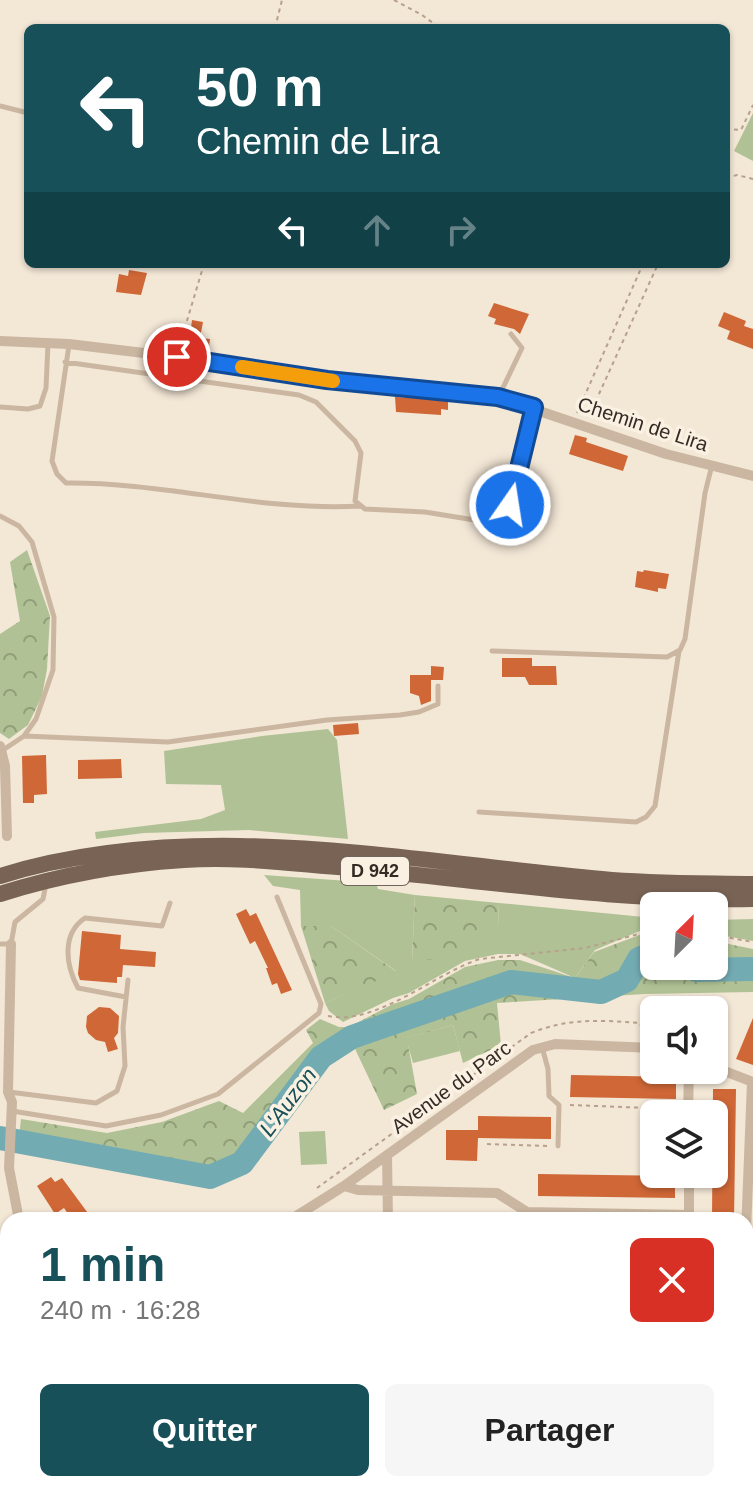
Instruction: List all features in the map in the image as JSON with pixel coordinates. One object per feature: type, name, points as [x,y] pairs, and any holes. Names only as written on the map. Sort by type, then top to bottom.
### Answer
[{"type":"main road","name":"D 942","points":[[0,876],[146,848],[218,844],[457,863],[604,879],[753,884]]},
{"type":"main road","name":"D 942","points":[[0,894],[88,871],[162,862],[221,860],[285,863],[602,893],[707,900],[753,899]]},
{"type":"street","name":"Chemin de Lira","points":[[0,341],[69,344],[327,380],[498,397],[666,454],[753,476]]},
{"type":"street","points":[[2,748],[7,836]]},
{"type":"street","points":[[6,944],[4,1091],[12,1102],[6,1163],[17,1212]]},
{"type":"street","name":"Avenue du Parc","points":[[305,1212],[542,1046],[640,1047]]},
{"type":"street","points":[[728,1072],[753,1082],[747,1212]]},
{"type":"street","points":[[387,1155],[388,1212]]},
{"type":"street","points":[[344,1186],[358,1190],[497,1193],[527,1212]]},
{"type":"street","points":[[689,1188],[689,1212]]},
{"type":"street","points":[[316,1206],[316,1212]]},
{"type":"lane","points":[[0,106],[24,112]]},
{"type":"lane","points":[[498,397],[522,348],[511,334]]},
{"type":"lane","points":[[0,407],[28,409],[40,406],[46,388],[48,343]]},
{"type":"lane","points":[[69,344],[52,461],[57,474],[66,483],[129,485],[273,503],[361,506]]},
{"type":"lane","points":[[65,362],[299,395],[316,402],[355,441],[361,453],[355,501],[365,509],[425,512],[493,523],[504,517],[510,505],[534,407]]},
{"type":"lane","points":[[479,812],[636,822],[646,817],[655,806],[712,465]]},
{"type":"lane","points":[[0,516],[19,526],[32,542],[54,617],[53,670],[36,719],[24,736],[2,748]]},
{"type":"lane","points":[[492,651],[667,657],[680,650]]},
{"type":"lane","points":[[24,736],[168,742],[327,720],[400,715],[419,712],[438,704],[438,686]]},
{"type":"lane","points":[[6,944],[15,922],[43,899],[48,880]]},
{"type":"lane","points":[[12,1111],[106,1126],[161,1115],[218,1094],[319,1013],[321,1004],[277,897]]},
{"type":"lane","points":[[126,997],[78,988],[71,976],[67,948],[76,924],[85,918],[162,926],[170,903]]},
{"type":"lane","points":[[4,1091],[96,1103],[117,1091],[125,1066],[123,1027],[128,980]]},
{"type":"lane","points":[[542,1046],[548,1069],[549,1096],[559,1105],[558,1146]]},
{"type":"path","points":[[276,24],[282,0]]},
{"type":"path","points":[[394,0],[434,24]]},
{"type":"path","points":[[730,129],[741,130],[753,105]]},
{"type":"path","points":[[730,177],[737,175],[753,179]]},
{"type":"path","points":[[177,357],[203,268]]},
{"type":"path","points":[[578,423],[581,400],[641,268]]},
{"type":"path","points":[[578,423],[592,412],[656,268]]},
{"type":"path","points":[[319,1013],[332,1017],[358,1015],[410,996],[465,963],[480,959],[585,948],[640,934]]},
{"type":"path","points":[[728,938],[753,942]]},
{"type":"path","points":[[559,1105],[640,1109]]},
{"type":"path","points":[[487,1144],[558,1146]]},
{"type":"green space","points":[[753,113],[753,161],[734,151]]},
{"type":"green space","points":[[27,550],[50,616],[47,669],[42,696],[28,725],[9,739],[0,733],[0,634],[20,621],[10,562]]},
{"type":"green space","points":[[328,729],[337,740],[348,839],[249,830],[144,833],[96,839],[95,832],[201,819],[225,810],[221,785],[166,784],[164,751]]},
{"type":"green space","points":[[264,875],[376,883],[378,889],[415,895],[412,960],[498,925],[499,903],[640,917],[640,931],[595,950],[575,978],[520,954],[498,954],[465,961],[409,993],[343,1022],[329,1011],[325,1003],[396,971],[331,926],[301,926],[300,890],[273,886]]},
{"type":"green space","points":[[415,895],[499,903],[498,925],[460,957],[412,961]]},
{"type":"green space","points":[[753,919],[753,941],[728,937],[728,920]]},
{"type":"green space","points":[[301,926],[331,926],[397,972],[325,1003]]},
{"type":"green space","points":[[640,935],[640,980],[728,980],[728,944],[753,949],[753,992],[645,994],[497,1003],[501,1045],[463,1063],[453,1025],[407,1038],[417,1094],[384,1110],[356,1051],[352,1034],[320,1053],[238,1159],[210,1173],[19,1138],[21,1119],[107,1133],[162,1122],[219,1101],[243,1113],[313,1043],[306,1030],[320,1019],[339,1027],[349,1027],[409,999],[465,967],[498,960],[520,960],[575,978],[594,952]]},
{"type":"green space","points":[[453,1025],[460,1051],[413,1063],[406,1038]]},
{"type":"green space","points":[[325,1131],[327,1164],[301,1165],[299,1132]]},
{"type":"building","points":[[129,270],[147,273],[141,295],[116,292],[119,274],[128,276]]},
{"type":"building","points":[[494,303],[529,314],[520,334],[514,329],[494,324],[496,319],[488,316]]},
{"type":"building","points":[[724,312],[746,321],[744,326],[753,329],[753,349],[727,339],[730,331],[718,326]]},
{"type":"building","points":[[192,320],[203,322],[200,338],[210,339],[208,354],[188,351]]},
{"type":"building","points":[[395,397],[448,400],[448,410],[441,409],[441,415],[396,412]]},
{"type":"building","points":[[575,435],[587,438],[586,442],[628,456],[623,471],[569,454]]},
{"type":"building","points":[[637,571],[669,574],[666,589],[658,588],[658,592],[635,587]]},
{"type":"building","points":[[502,658],[532,658],[532,666],[556,666],[557,685],[529,685],[525,677],[502,677]]},
{"type":"building","points":[[431,666],[444,667],[443,680],[431,680],[431,701],[421,705],[419,696],[410,693],[410,675],[431,675]]},
{"type":"building","points":[[358,723],[359,734],[334,736],[333,725]]},
{"type":"building","points":[[46,755],[47,794],[34,795],[34,803],[23,803],[22,756]]},
{"type":"building","points":[[121,759],[122,778],[78,779],[78,760]]},
{"type":"building","points":[[246,909],[250,916],[256,913],[292,990],[281,994],[277,983],[272,985],[255,941],[250,944],[236,914]]},
{"type":"building","points":[[82,931],[121,935],[120,949],[156,952],[155,967],[123,965],[122,977],[117,977],[117,983],[80,980]]},
{"type":"building","points":[[99,1007],[110,1008],[119,1016],[118,1033],[114,1038],[118,1049],[108,1052],[105,1042],[96,1040],[88,1033],[87,1016]]},
{"type":"building","points":[[753,1018],[753,1065],[736,1059]]},
{"type":"building","points":[[571,1075],[640,1076],[640,1084],[676,1084],[676,1099],[570,1097]]},
{"type":"building","points":[[713,1089],[736,1089],[734,1212],[712,1212],[712,1188],[728,1188],[728,1100],[713,1100]]},
{"type":"building","points":[[478,1116],[551,1117],[551,1139],[478,1138],[477,1161],[446,1160],[446,1130],[478,1130]]},
{"type":"building","points":[[538,1174],[640,1175],[640,1188],[675,1188],[675,1198],[538,1196]]},
{"type":"building","points":[[51,1177],[55,1182],[62,1178],[87,1212],[67,1212],[64,1208],[54,1212],[37,1186]]},
{"type":"waterway","name":"L'Auzon","points":[[0,1138],[210,1177],[242,1163],[321,1057],[352,1037],[511,982],[601,992],[627,980],[640,959]]},
{"type":"waterway","name":"L'Auzon","points":[[728,969],[753,969]]},
{"type":"slow traffic","points":[[242,367],[333,381]]},
{"type":"route","points":[[177,357],[327,380],[498,397],[534,407],[510,505]]}]
